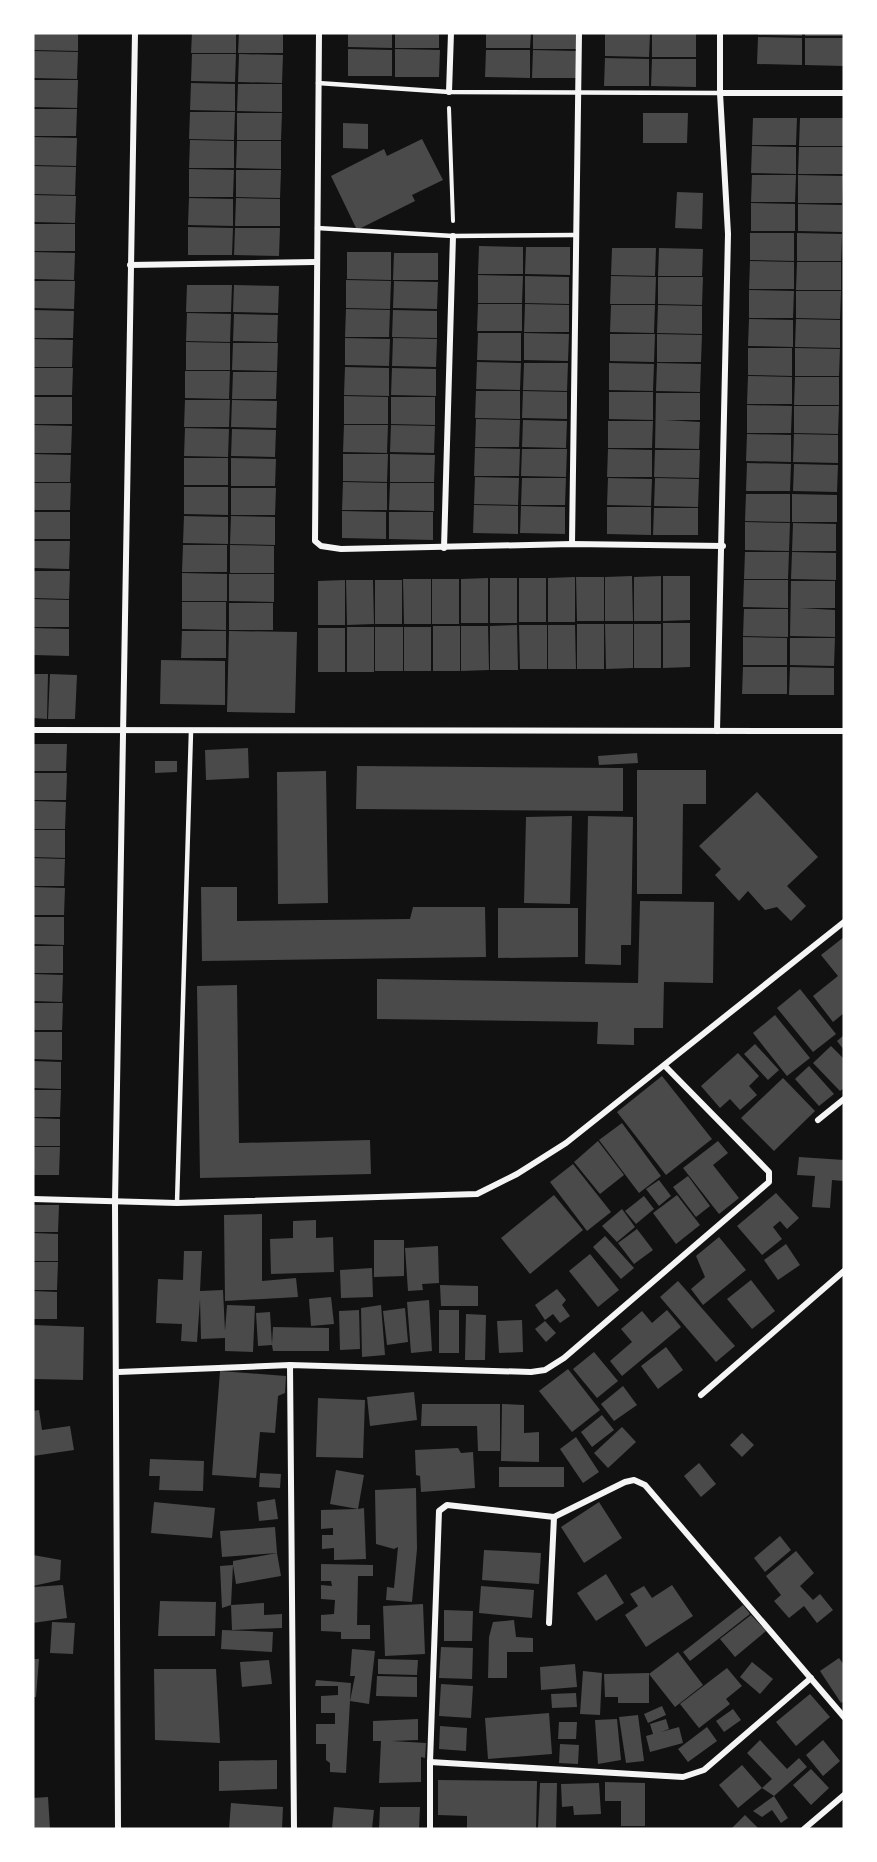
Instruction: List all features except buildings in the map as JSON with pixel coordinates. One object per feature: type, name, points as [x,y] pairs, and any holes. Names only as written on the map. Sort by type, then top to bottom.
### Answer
[{"type":"street","points":[[118,1829],[118,1372],[115,1203],[135,33]]},
{"type":"street","points":[[319,33],[315,262],[315,541],[330,549],[444,549],[572,544],[723,546]]},
{"type":"street","points":[[449,92],[451,33]]},
{"type":"street","points":[[572,544],[574,235],[579,33]]},
{"type":"street","points":[[717,732],[723,546],[728,234],[720,93],[720,33]]},
{"type":"street","points":[[720,93],[844,93]]},
{"type":"street","points":[[444,549],[453,236]]},
{"type":"street","points":[[130,265],[315,262]]},
{"type":"street","points":[[33,730],[844,731]]},
{"type":"street","points":[[33,1199],[177,1203],[432,1198],[477,1194],[517,1174],[566,1143],[844,921]]},
{"type":"street","points":[[118,1372],[290,1365],[531,1372],[545,1370],[564,1358],[769,1182],[769,1172],[665,1066]]},
{"type":"street","points":[[818,1120],[844,1099]]},
{"type":"street","points":[[701,1395],[844,1271]]},
{"type":"street","points":[[290,1365],[294,1829]]},
{"type":"street","points":[[430,1829],[430,1762],[440,1511],[447,1505],[554,1516],[625,1482],[634,1480],[645,1485],[844,1717]]},
{"type":"street","points":[[549,1623],[554,1516]]},
{"type":"street","points":[[430,1762],[683,1777],[704,1770],[811,1678]]},
{"type":"street","points":[[804,1829],[844,1794]]},
{"type":"lane","points":[[318,83],[449,92],[720,93]]},
{"type":"lane","points":[[317,228],[453,236],[574,235]]},
{"type":"lane","points":[[177,1203],[191,731]]},
{"type":"path","points":[[449,92],[453,236]]}]
